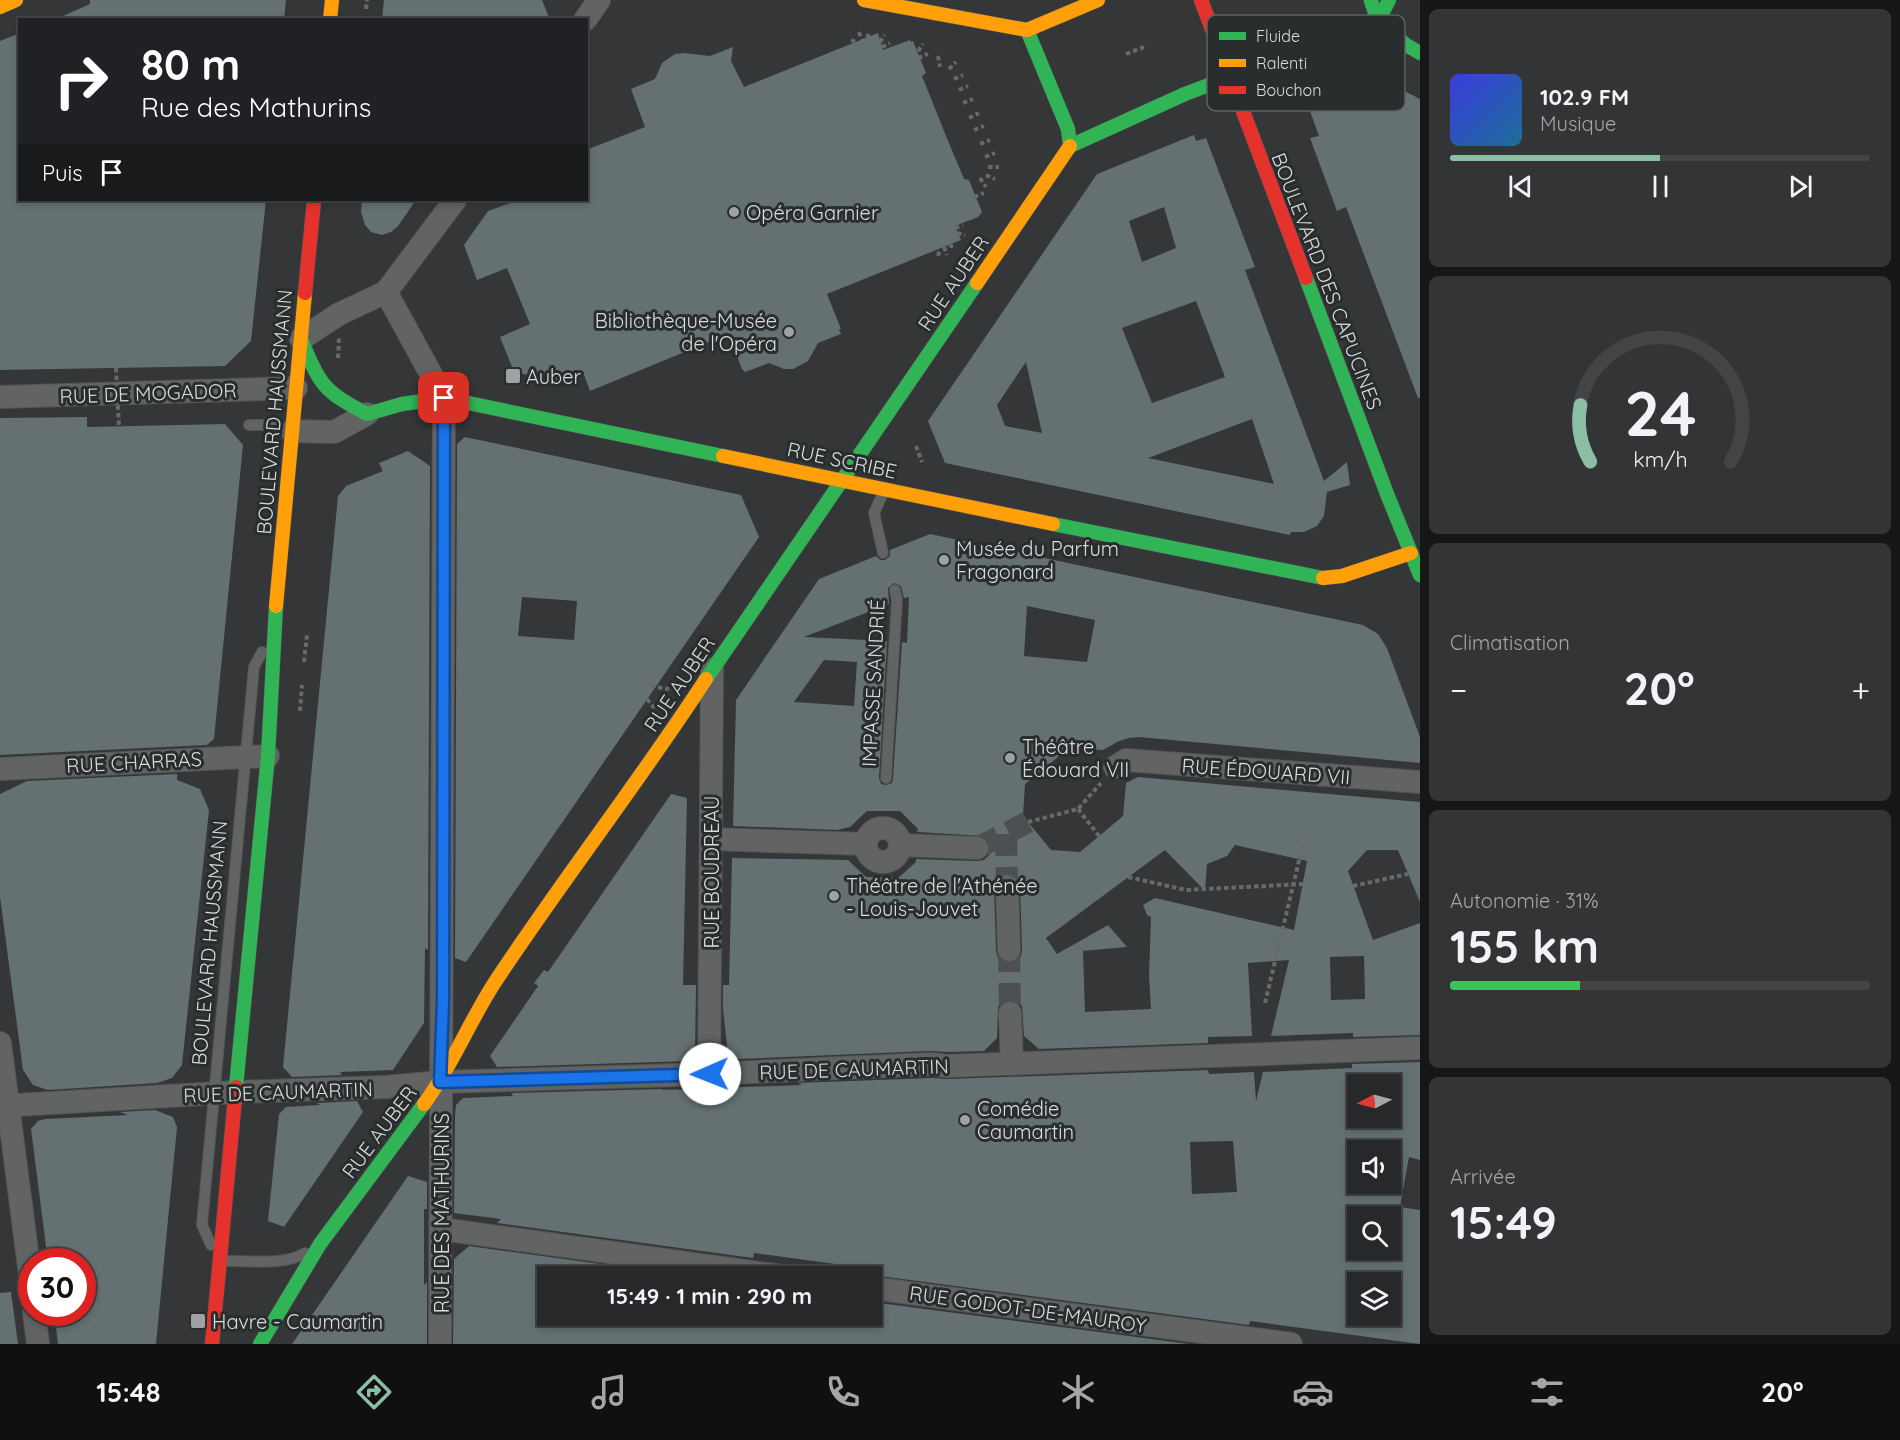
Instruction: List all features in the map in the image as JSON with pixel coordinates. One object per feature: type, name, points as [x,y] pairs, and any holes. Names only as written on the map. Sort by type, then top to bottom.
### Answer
[{"type":"main road","points":[[0,7],[16,0]]},
{"type":"main road","points":[[330,18],[332,0]]},
{"type":"main road","points":[[864,0],[1027,30],[1098,0]]},
{"type":"main road","name":"BOULEVARD DES CAPUCINES","points":[[1201,0],[1207,16]]},
{"type":"main road","points":[[1370,0],[1376,15]]},
{"type":"main road","points":[[1381,15],[1389,0]]},
{"type":"main road","points":[[1027,30],[1068,129],[1070,146],[1207,85]]},
{"type":"main road","points":[[1405,44],[1420,53]]},
{"type":"main road","name":"BOULEVARD DES CAPUCINES","points":[[1242,111],[1386,494],[1415,549],[1420,575]]},
{"type":"main road","name":"RUE AUBER","points":[[260,1344],[320,1244],[440,1082],[494,984],[675,726],[1070,146]]},
{"type":"main road","name":"BOULEVARD HAUSSMANN","points":[[212,1344],[220,1261],[225,1093],[257,756],[274,629],[314,201]]},
{"type":"main road","points":[[301,339],[324,386],[333,396],[367,414]]},
{"type":"main road","name":"RUE SCRIBE","points":[[367,414],[402,404],[444,398],[1318,578],[1342,576],[1415,549]]},
{"type":"street","points":[[586,18],[599,0]]},
{"type":"street","points":[[301,339],[339,314],[386,292],[453,201]]},
{"type":"street","points":[[386,292],[444,398]]},
{"type":"street","name":"RUE DE MOGADOR","points":[[0,397],[296,388]]},
{"type":"street","name":"RUE DES MATHURINS","points":[[440,1344],[444,398]]},
{"type":"street","points":[[292,431],[334,432],[367,414]]},
{"type":"street","name":"RUE BOUDREAU","points":[[710,1074],[712,669]]},
{"type":"street","name":"RUE CHARRAS","points":[[0,769],[257,756]]},
{"type":"street","name":"RUE ÉDOUARD VII","points":[[1115,767],[1126,760],[1420,782]]},
{"type":"street","points":[[711,839],[866,844],[869,855],[883,863],[894,860],[901,845],[977,848]]},
{"type":"street","points":[[1007,886],[1009,950]]},
{"type":"street","points":[[1010,1013],[1012,1064]]},
{"type":"street","points":[[0,1043],[4,1106],[26,1248]]},
{"type":"street","name":"RUE DE CAUMARTIN","points":[[4,1106],[225,1093],[386,1087],[440,1082],[710,1074],[931,1064],[948,1066],[1012,1064],[1420,1048]]},
{"type":"street","points":[[441,1229],[709,1266]]},
{"type":"street","name":"RUE GODOT-DE-MAUROY","points":[[882,1289],[1291,1344]]},
{"type":"street","points":[[36,1326],[38,1344]]},
{"type":"lane","points":[[249,425],[268,425],[292,431]]},
{"type":"lane","points":[[883,553],[874,513],[885,489]]},
{"type":"lane","name":"IMPASSE SANDRIÉ","points":[[886,778],[897,600],[895,590]]},
{"type":"lane","name":"BOULEVARD HAUSSMANN","points":[[220,1261],[202,1225],[225,1093],[257,756],[254,667],[274,629]]},
{"type":"lane","name":"RUE AUBER","points":[[220,1261],[296,1259],[320,1244]]},
{"type":"path","points":[[366,9],[367,0]]},
{"type":"path","points":[[859,32],[865,39],[870,31]]},
{"type":"path","points":[[885,35],[881,44],[890,43]]},
{"type":"path","points":[[851,40],[856,42]]},
{"type":"path","points":[[918,51],[923,44]]},
{"type":"path","points":[[1126,54],[1144,47]]},
{"type":"path","points":[[918,58],[928,54]]},
{"type":"path","points":[[938,56],[940,67]]},
{"type":"path","points":[[949,69],[956,62]]},
{"type":"path","points":[[954,78],[963,75]]},
{"type":"path","points":[[959,90],[968,86]]},
{"type":"path","points":[[963,103],[973,99]]},
{"type":"path","points":[[969,118],[979,113]]},
{"type":"path","points":[[974,130],[984,126]]},
{"type":"path","points":[[980,144],[990,140]]},
{"type":"path","points":[[985,157],[995,153]]},
{"type":"path","points":[[988,167],[999,167]]},
{"type":"path","points":[[986,175],[995,179]]},
{"type":"path","points":[[980,178],[986,188]]},
{"type":"path","points":[[974,197],[984,193]]},
{"type":"path","points":[[963,226],[956,231],[965,235]]},
{"type":"path","points":[[944,247],[956,248]]},
{"type":"path","points":[[944,247],[947,255]]},
{"type":"path","points":[[938,256],[944,247]]},
{"type":"path","points":[[116,368],[118,427]]},
{"type":"path","points":[[916,446],[922,462]]},
{"type":"path","points":[[304,662],[307,635]]},
{"type":"path","points":[[300,711],[302,685]]},
{"type":"path","points":[[643,685],[670,689]]},
{"type":"path","points":[[647,699],[656,710]]},
{"type":"path","points":[[1028,822],[1078,809],[1115,767]]},
{"type":"path","points":[[1078,809],[1099,836]]},
{"type":"path","points":[[1265,1003],[1303,844]]},
{"type":"path","points":[[1353,886],[1408,874]]},
{"type":"path","points":[[1128,877],[1186,890],[1303,884]]},
{"type":"building","points":[[90,0],[286,0],[284,18],[58,18],[90,4]]},
{"type":"building","points":[[384,0],[542,0],[549,18],[382,18]]},
{"type":"building","name":"Opéra Garnier","points":[[878,33],[883,50],[910,40],[913,41],[926,73],[922,76],[946,136],[964,179],[969,180],[982,212],[978,217],[955,226],[961,240],[827,294],[841,334],[818,343],[808,361],[793,369],[784,369],[769,363],[745,372],[728,334],[590,391],[583,372],[557,381],[514,372],[500,337],[530,324],[507,268],[477,280],[464,245],[488,211],[515,201],[588,201],[588,149],[645,127],[631,89],[655,79],[662,63],[675,54],[710,56],[733,47],[731,61],[744,87]]},
{"type":"building","points":[[18,34],[18,201],[266,201],[251,341],[225,366],[0,370],[0,41]]},
{"type":"building","points":[[1405,91],[1420,99],[1420,398],[1418,398],[1346,207],[1337,211],[1310,138],[1319,136],[1310,111],[1405,111]]},
{"type":"building","points":[[1194,135],[1196,141],[1206,138],[1255,267],[1245,270],[1324,481],[1347,462],[1350,485],[1327,492],[1324,516],[1317,526],[1304,532],[1291,532],[1290,535],[945,463],[928,421],[1097,174]],"holes":[[[1164,207],[1176,248],[1142,262],[1129,221]],[[1196,301],[1225,377],[1152,403],[1122,328]],[[1026,362],[1042,433],[1005,426],[997,405]],[[1252,419],[1274,484],[1148,458]]]},
{"type":"building","points":[[362,201],[415,201],[398,226],[382,235],[371,232],[365,225],[361,212]]},
{"type":"building","points":[[87,417],[87,427],[225,424],[243,445],[214,739],[207,745],[0,755],[0,418]]},
{"type":"building","points":[[465,437],[741,495],[759,537],[466,962],[455,958],[457,444]],"holes":[[[522,597],[577,601],[574,640],[518,636]]]},
{"type":"building","points":[[408,451],[430,466],[428,950],[425,948],[424,1023],[393,1070],[292,1077],[283,1067],[338,496],[346,486],[383,471],[379,463]]},
{"type":"building","points":[[930,534],[1363,625],[1378,634],[1387,648],[1420,737],[1420,763],[1139,737],[1129,738],[1103,750],[1069,748],[1025,784],[1023,816],[1051,850],[1080,852],[1123,816],[1126,783],[1138,777],[1420,802],[1420,902],[1398,850],[1367,850],[1348,871],[1373,940],[1420,923],[1420,1035],[1353,1037],[1353,1033],[1271,1036],[1289,960],[1248,963],[1252,1036],[1208,1037],[1208,1043],[1039,1049],[1024,1036],[1022,1006],[1017,1001],[1010,1000],[1002,1002],[998,1007],[997,1038],[984,1051],[737,1059],[728,1055],[723,985],[729,985],[732,858],[848,860],[866,877],[898,878],[916,862],[916,859],[976,861],[984,860],[989,855],[989,842],[984,836],[917,832],[918,829],[900,811],[867,811],[850,827],[837,830],[733,826],[736,700],[819,579],[876,556],[880,560],[885,560],[890,556],[890,550]],"holes":[[[894,583],[901,586],[904,598],[909,597],[907,643],[902,642],[893,778],[892,783],[886,785],[881,784],[879,778],[887,641],[804,637],[889,604],[888,588]],[[1027,606],[1095,620],[1087,662],[1024,656]],[[824,660],[857,662],[854,706],[794,702]],[[1235,845],[1307,861],[1294,930],[1155,898],[1143,905],[1147,915],[1151,917],[1149,976],[1151,1009],[1085,1012],[1083,951],[1127,947],[1108,925],[1057,954],[1046,938],[1165,850],[1205,891],[1207,864],[1227,856]],[[1014,874],[1020,885],[1022,950],[1017,961],[1009,963],[1002,962],[996,951],[994,886],[999,875]],[[1364,956],[1365,999],[1331,1000],[1330,957]]]},
{"type":"building","points":[[177,774],[177,780],[200,789],[209,810],[182,1065],[172,1078],[157,1083],[48,1090],[33,1085],[23,1070],[0,897],[0,794],[27,781]]},
{"type":"building","points":[[671,794],[687,798],[683,985],[696,985],[695,1056],[690,1061],[497,1067],[490,1056],[538,986],[534,983],[544,970],[548,972]]},
{"type":"building","points":[[1420,1062],[1420,1160],[1409,1157],[1400,1206],[1347,1206],[1347,1260],[1401,1260],[1401,1207],[1420,1210],[1420,1344],[1250,1321],[1249,1325],[882,1276],[882,1266],[850,1266],[754,1253],[753,1258],[497,1223],[501,1219],[454,1213],[455,1115],[456,1105],[463,1098],[513,1096],[511,1093],[663,1089],[661,1090],[931,1078],[1208,1070],[1209,1074],[1254,1072],[1256,1101],[1263,1072],[1352,1068],[1352,1064]],"holes":[[[1233,1141],[1237,1192],[1192,1194],[1190,1142]]]},
{"type":"building","points":[[357,1101],[363,1112],[284,1227],[268,1221],[279,1114],[286,1107]]},
{"type":"building","points":[[155,1110],[173,1117],[177,1127],[156,1344],[58,1344],[56,1326],[96,1326],[96,1248],[46,1248],[31,1129],[38,1121],[45,1119],[128,1115],[120,1112]]},
{"type":"building","points":[[408,1176],[427,1182],[427,1209],[424,1209],[424,1285],[427,1282],[427,1344],[292,1344]]},
{"type":"building","points":[[469,1246],[614,1266],[537,1266],[537,1326],[882,1326],[882,1303],[1189,1344],[453,1344],[454,1259]]},
{"type":"building","points":[[11,1292],[18,1344],[0,1344],[0,1293]]},
{"type":"tunnel","points":[[979,847],[1028,822]]},
{"type":"tunnel","points":[[1006,834],[1007,886]]},
{"type":"tunnel","points":[[1009,950],[1010,1013]]},
{"type":"traffic: fast","points":[[1381,15],[1389,0]]},
{"type":"traffic: fast","points":[[1371,1],[1376,15]]},
{"type":"traffic: fast","points":[[1027,30],[1068,129],[1070,146]]},
{"type":"traffic: fast","points":[[1405,44],[1420,53]]},
{"type":"traffic: fast","points":[[1070,146],[1207,86]]},
{"type":"traffic: fast","points":[[1306,278],[1420,575]]},
{"type":"traffic: fast","points":[[706,679],[977,283]]},
{"type":"traffic: fast","points":[[301,339],[313,367],[325,385],[341,399],[367,414],[402,404],[444,398],[723,456]]},
{"type":"traffic: fast","points":[[1053,524],[1323,578]]},
{"type":"traffic: fast","points":[[236,1087],[268,756],[276,606]]},
{"type":"traffic: fast","points":[[260,1344],[320,1244],[424,1104]]},
{"type":"traffic: slow","points":[[0,7],[16,0]]},
{"type":"traffic: slow","points":[[330,18],[332,0]]},
{"type":"traffic: slow","points":[[864,0],[1027,30]]},
{"type":"traffic: slow","points":[[1027,30],[1098,0]]},
{"type":"traffic: slow","points":[[977,283],[1070,146]]},
{"type":"traffic: slow","points":[[276,606],[305,293]]},
{"type":"traffic: slow","points":[[723,456],[1053,524]]},
{"type":"traffic: slow","points":[[1323,578],[1342,576],[1411,553]]},
{"type":"traffic: slow","points":[[424,1104],[443,1075],[495,982],[706,679]]},
{"type":"traffic: jam","points":[[1201,0],[1207,16]]},
{"type":"traffic: jam","points":[[1243,111],[1306,278]]},
{"type":"traffic: jam","points":[[305,293],[314,201]]},
{"type":"traffic: jam","points":[[212,1344],[236,1087]]},
{"type":"place","name":"Opéra Garnier","points":[[734,212]]},
{"type":"place","name":"Bibliothèque-Musée de l'Opéra","points":[[789,332]]},
{"type":"place","name":"Auber","points":[[513,376]]},
{"type":"place","name":"Musée du Parfum Fragonard","points":[[944,560]]},
{"type":"place","name":"Théâtre Édouard VII","points":[[1010,758]]},
{"type":"place","name":"Théâtre de l'Athénée - Louis-Jouvet","points":[[834,896]]},
{"type":"place","name":"Comédie Caumartin","points":[[965,1120]]},
{"type":"place","name":"Havre - Caumartin","points":[[198,1321]]},
{"type":"route","points":[[444,398],[441,904],[443,1001],[440,1082],[710,1074]]}]
